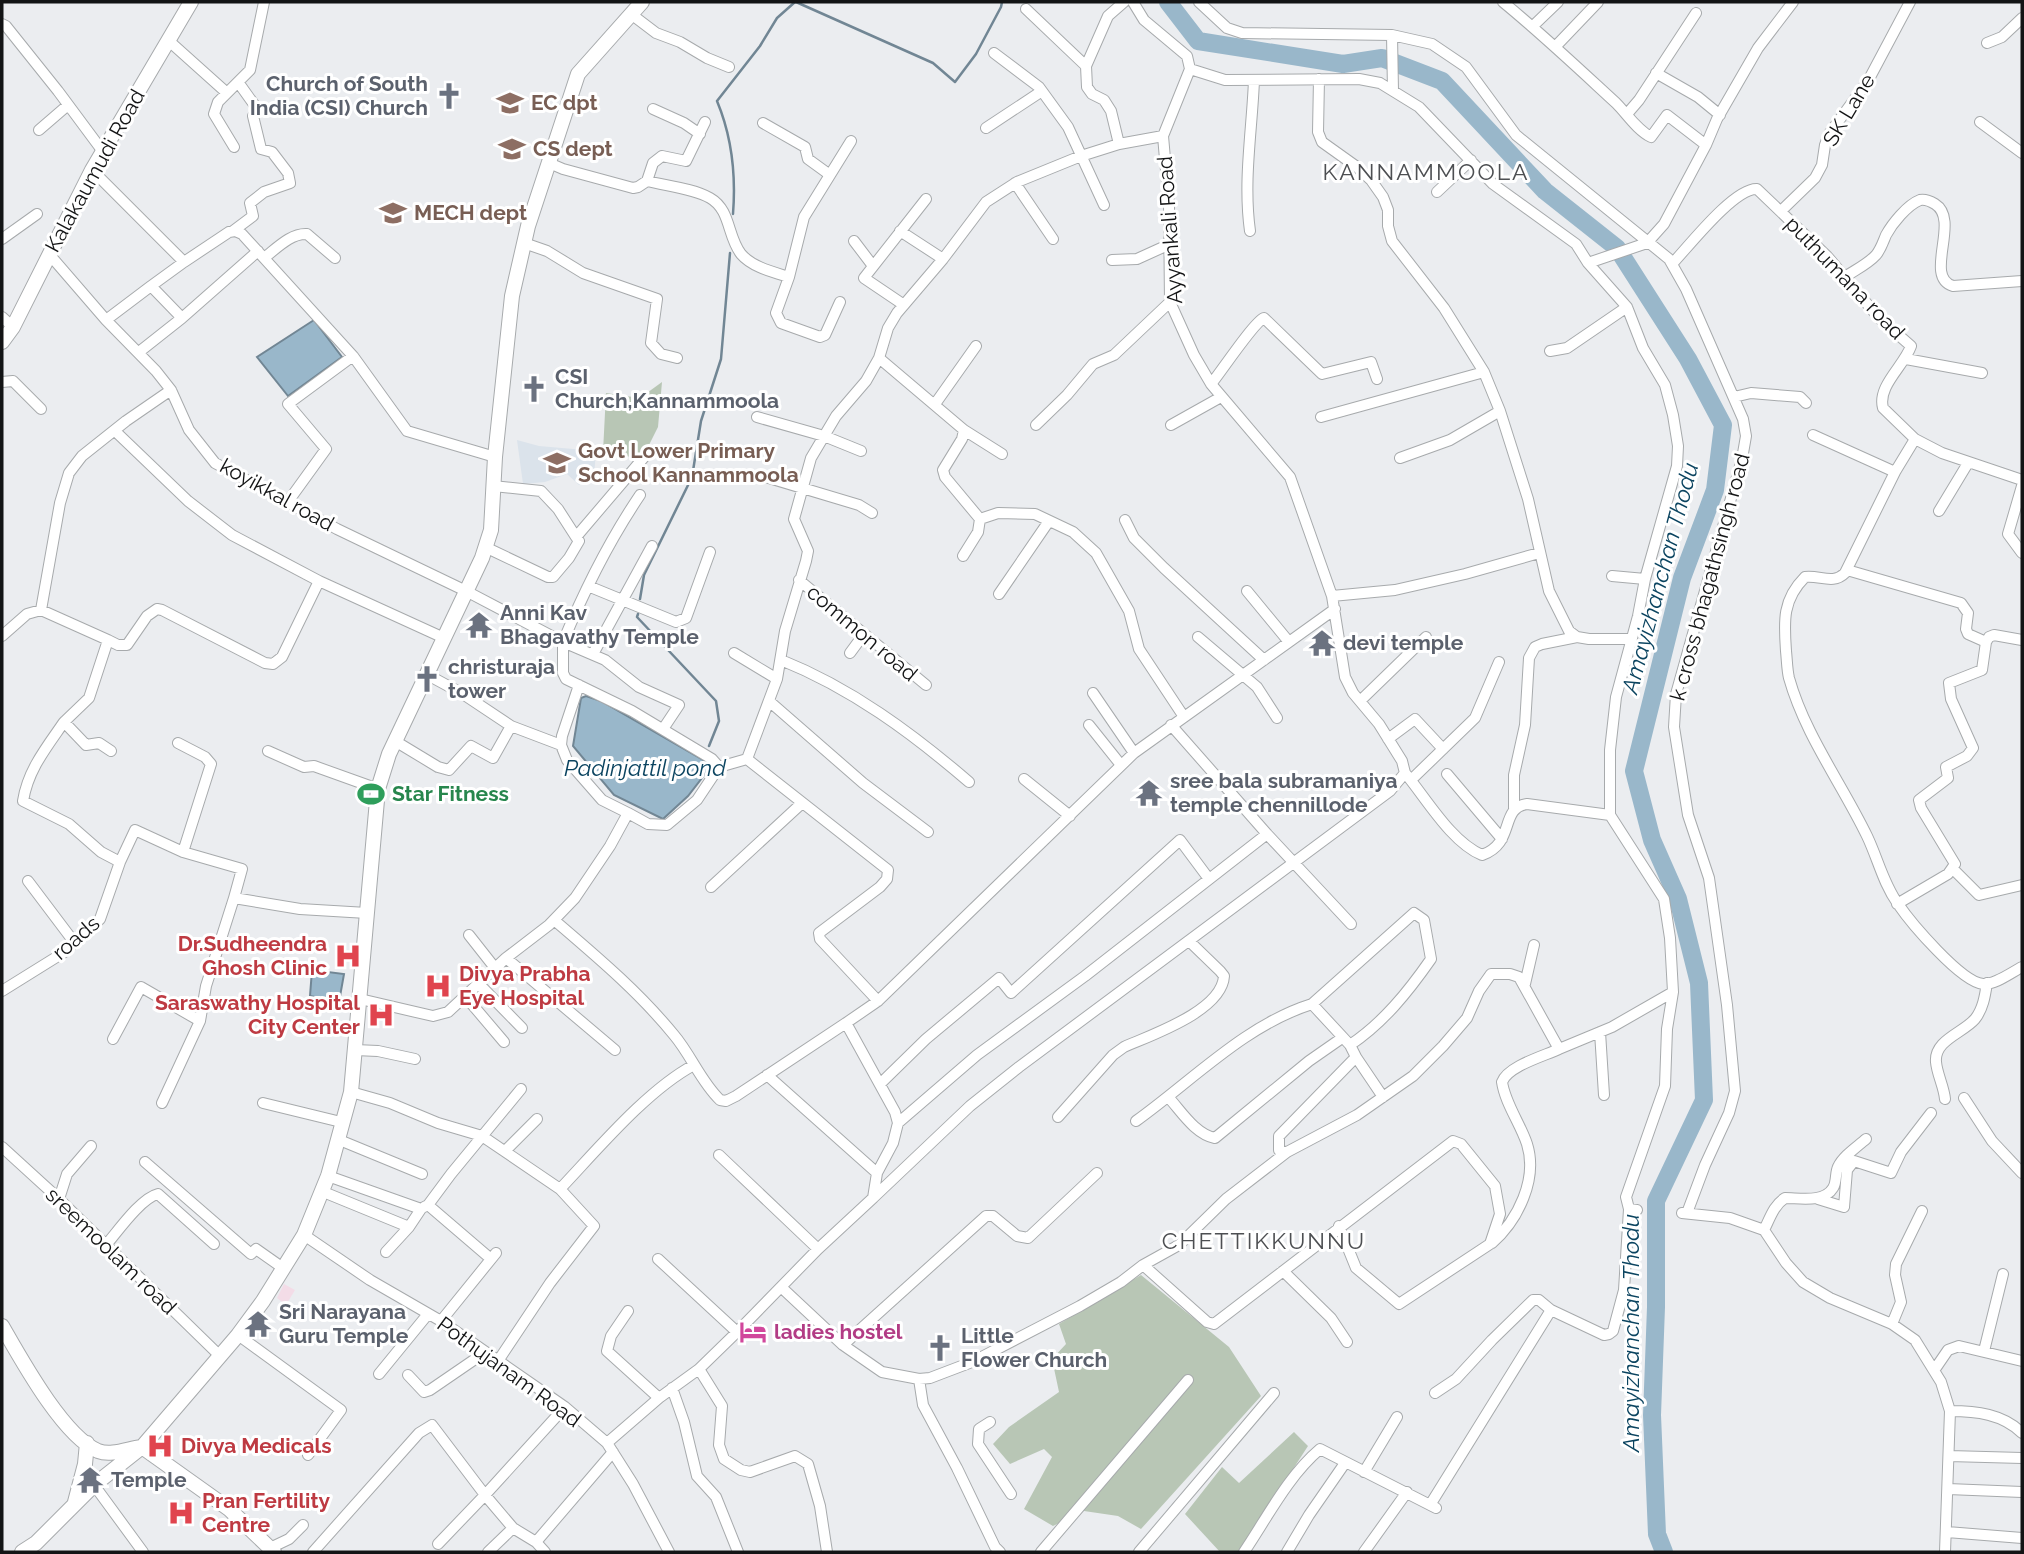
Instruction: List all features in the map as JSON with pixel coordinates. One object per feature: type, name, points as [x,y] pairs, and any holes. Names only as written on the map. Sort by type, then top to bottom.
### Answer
[{"type":"main road","points":[[22,1552],[40,1548],[74,1504],[142,1447],[238,1335],[304,1235],[328,1176],[351,1092],[378,789],[395,741],[466,591],[491,530],[495,457],[512,296],[524,243],[578,74],[642,2]]},
{"type":"main road","name":"Kalakaumudi Road","points":[[2,342],[7,322],[49,254],[92,170],[189,3]]},
{"type":"main road","points":[[2,1326],[33,1379],[65,1423],[87,1443],[97,1450],[109,1453],[142,1447],[229,1508],[272,1550]]},
{"type":"main road","points":[[74,1504],[85,1464],[87,1443]]},
{"type":"street","points":[[234,147],[214,114],[218,102],[250,70],[264,2]]},
{"type":"street","points":[[1119,144],[1111,111],[1104,100],[1092,94],[1087,87],[1086,66],[1108,16],[1124,2]]},
{"type":"street","points":[[1133,2],[1144,20],[1187,56],[1190,69],[1225,80],[1359,79],[1380,83],[1419,107],[1493,184],[1576,244],[1588,263],[1627,307],[1643,348],[1665,385],[1678,446],[1677,466],[1616,697],[1611,750],[1610,815],[1664,899],[1670,938],[1673,992],[1667,1029],[1665,1086],[1626,1197],[1633,1210],[1624,1290],[1613,1331],[1604,1335],[1552,1310],[1539,1300],[1533,1300],[1457,1379],[1435,1393]]},
{"type":"street","name":"k cross bhagathsingh road","points":[[1199,2],[1227,28],[1242,33],[1392,34],[1432,44],[1466,67],[1516,135],[1670,260],[1686,289],[1743,419],[1746,436],[1676,694],[1674,727],[1688,815],[1709,878],[1727,1005],[1735,1091],[1729,1113],[1684,1213],[1730,1218],[1764,1230]]},
{"type":"street","points":[[1503,2],[1533,26],[1627,114],[1640,130],[1651,137],[1667,115],[1706,145]]},
{"type":"street","points":[[1533,26],[1558,2]]},
{"type":"street","points":[[1555,47],[1598,2]]},
{"type":"street","points":[[1588,263],[1647,243],[1664,224],[1720,114],[1758,48],[1793,2]]},
{"type":"street","name":"SK Lane","points":[[1781,211],[1815,178],[1822,164],[1829,134],[1868,81],[1910,2]]},
{"type":"street","points":[[1026,9],[1086,66]]},
{"type":"street","points":[[1627,114],[1696,13]]},
{"type":"street","points":[[631,14],[656,33],[729,67]]},
{"type":"street","points":[[1987,43],[2002,37],[2022,18]]},
{"type":"street","points":[[2,24],[104,153]]},
{"type":"street","points":[[1392,34],[1393,91]]},
{"type":"street","points":[[169,41],[227,93]]},
{"type":"street","points":[[994,53],[1042,92],[1068,127],[1104,205]]},
{"type":"street","name":"Ayyankali Road","points":[[1190,69],[1163,136],[1169,205],[1170,302],[1210,384],[1290,477],[1332,596],[1345,677],[1388,739],[1408,776],[1438,817],[1467,848],[1482,856],[1491,852],[1502,839]]},
{"type":"street","points":[[1656,73],[1698,97],[1720,114]]},
{"type":"street","points":[[1319,79],[1318,132],[1322,142],[1357,167],[1383,197],[1388,210],[1392,241],[1444,309],[1484,372],[1500,411],[1528,499],[1549,591],[1569,631],[1577,638]]},
{"type":"street","points":[[1250,231],[1246,187],[1254,80]]},
{"type":"street","points":[[106,320],[184,262],[253,216],[250,203],[264,192],[290,183],[288,173],[272,152],[261,149],[253,116],[258,110],[238,82]]},
{"type":"street","points":[[986,128],[1042,92]]},
{"type":"street","points":[[38,130],[68,105]]},
{"type":"street","points":[[653,108],[700,134]]},
{"type":"street","points":[[549,163],[562,169],[633,188],[638,187],[647,181],[653,163],[662,156],[687,161],[705,122]]},
{"type":"street","points":[[1980,122],[2022,153]]},
{"type":"street","points":[[763,123],[805,147],[808,159],[830,175]]},
{"type":"street","points":[[747,759],[777,679],[785,631],[799,580],[805,569],[808,551],[794,519],[811,458],[836,416],[866,381],[879,358],[888,328],[986,202],[1015,183],[1081,156],[1119,144],[1163,136]]},
{"type":"street","points":[[841,302],[825,335],[820,337],[781,323],[776,313],[789,277],[804,217],[851,141]]},
{"type":"street","points":[[1437,191],[1471,160]]},
{"type":"street","points":[[92,170],[184,262]]},
{"type":"street","points":[[647,181],[709,198],[719,205],[729,221],[741,254],[757,266],[789,277]]},
{"type":"street","points":[[1015,183],[1054,239]]},
{"type":"street","name":"puthumana road","points":[[1672,264],[1734,199],[1749,188],[1757,189],[1846,277],[1879,318],[1911,346],[1906,359],[1882,394],[1883,408],[1915,439],[1968,463],[2022,480]]},
{"type":"street","points":[[904,305],[863,278],[926,198]]},
{"type":"street","points":[[1846,277],[1875,257],[1892,225],[1912,205],[1920,200],[1927,200],[1938,205],[1943,212],[1941,271],[1942,279],[1947,284],[1953,286],[2022,281]]},
{"type":"street","points":[[2,239],[37,214]]},
{"type":"street","points":[[233,231],[242,234],[353,356],[407,431],[495,457]]},
{"type":"street","points":[[900,231],[943,259]]},
{"type":"street","points":[[139,352],[261,254],[291,237],[307,234],[335,258]]},
{"type":"street","points":[[854,241],[873,266]]},
{"type":"street","points":[[524,243],[547,251],[583,273],[657,299],[651,344],[661,354],[677,358]]},
{"type":"street","points":[[1112,260],[1137,259],[1170,244]]},
{"type":"street","name":"koyikkal road","points":[[49,254],[171,390],[189,430],[215,463],[337,529],[466,591],[563,642],[606,660],[639,687],[679,705],[663,729]]},
{"type":"street","points":[[151,286],[183,318]]},
{"type":"street","points":[[1036,425],[1093,365],[1114,355],[1170,302]]},
{"type":"street","points":[[1550,351],[1567,348],[1627,307]]},
{"type":"street","points":[[1210,384],[1240,347],[1256,321],[1264,318],[1322,374],[1371,362],[1377,379]]},
{"type":"street","points":[[935,404],[976,346]]},
{"type":"street","points":[[287,503],[326,449],[289,404],[353,356]]},
{"type":"street","points":[[879,358],[964,430],[1002,454]]},
{"type":"street","points":[[1906,359],[1982,373]]},
{"type":"street","points":[[1321,416],[1484,372]]},
{"type":"street","points":[[2,382],[13,381],[41,409]]},
{"type":"street","points":[[41,610],[60,503],[69,474],[82,456],[171,390]]},
{"type":"street","points":[[1734,397],[1751,393],[1800,397],[1806,402]]},
{"type":"street","points":[[1171,425],[1221,397]]},
{"type":"street","points":[[1400,458],[1450,440],[1500,411]]},
{"type":"street","points":[[757,417],[824,436],[861,451]]},
{"type":"street","points":[[115,430],[188,501],[232,535],[319,581],[444,638]]},
{"type":"street","points":[[963,556],[978,533],[980,519],[945,477],[943,470],[962,439],[964,430]]},
{"type":"street","points":[[1813,435],[1895,472]]},
{"type":"street","points":[[1915,439],[1895,472],[1847,570],[1839,579],[1805,577],[1791,596],[1784,619],[1789,676],[1826,763],[1868,837],[1882,876],[1898,904],[1933,949],[1982,984],[2022,967]]},
{"type":"street","points":[[576,537],[645,456]]},
{"type":"street","points":[[1938,511],[1968,463]]},
{"type":"street","points":[[758,475],[859,505],[872,513]]},
{"type":"street","points":[[485,547],[553,577],[579,541],[558,509],[541,491],[493,486]]},
{"type":"street","points":[[2022,486],[2008,534],[2022,553]]},
{"type":"street","points":[[639,495],[588,586],[563,642],[563,673],[566,679],[663,729],[712,759],[719,767]]},
{"type":"street","points":[[980,519],[998,513],[1035,514],[1073,533],[1096,553],[1129,611],[1139,649],[1184,717]]},
{"type":"street","points":[[1125,520],[1134,538],[1164,569],[1264,660]]},
{"type":"street","points":[[999,594],[1049,521]]},
{"type":"street","points":[[593,654],[652,546]]},
{"type":"street","points":[[588,586],[676,622],[681,621],[686,618],[710,552]]},
{"type":"street","points":[[1332,596],[1395,590],[1539,553]]},
{"type":"street","points":[[1847,570],[1961,603],[1968,613],[1968,635],[1986,642]]},
{"type":"street","points":[[1612,576],[1645,579]]},
{"type":"street","name":"common road","points":[[799,580],[926,685]]},
{"type":"street","points":[[2,636],[27,614],[41,610],[118,645],[127,645],[147,616],[157,609],[265,663],[273,664],[282,657],[319,581]]},
{"type":"street","points":[[1247,591],[1289,642]]},
{"type":"street","points":[[554,920],[632,988],[675,1036],[715,1095],[726,1101],[878,1001],[1134,753],[1335,609]]},
{"type":"street","points":[[850,653],[864,634]]},
{"type":"street","points":[[1898,904],[1953,869],[1954,860],[1921,808],[1919,800],[1948,778],[1946,767],[1968,756],[1973,748],[1948,689],[1949,683],[1982,670],[1989,637],[1994,635],[2022,640]]},
{"type":"street","points":[[1198,637],[1257,687],[1277,718]]},
{"type":"street","points":[[1360,701],[1426,638]]},
{"type":"street","points":[[1447,774],[1502,839],[1514,808],[1514,775],[1525,725],[1529,659],[1535,647],[1542,643],[1577,638],[1631,639]]},
{"type":"street","points":[[108,640],[89,698],[64,723],[39,757],[26,782],[23,801],[69,824],[101,852],[120,862]]},
{"type":"street","points":[[734,653],[777,679]]},
{"type":"street","points":[[781,660],[834,683],[934,752],[969,782]]},
{"type":"street","points":[[536,1542],[610,1448],[659,1398],[698,1369],[817,1248],[970,1106],[1443,749],[1475,718],[1499,662]]},
{"type":"street","points":[[426,674],[512,726],[561,746]]},
{"type":"street","points":[[579,685],[562,736],[561,746],[567,760],[602,800],[648,824],[667,825],[697,800],[719,767],[747,759]]},
{"type":"street","points":[[1093,693],[1134,753]]},
{"type":"street","points":[[769,701],[863,783],[928,832]]},
{"type":"street","points":[[1388,739],[1415,719],[1443,749]]},
{"type":"street","points":[[64,723],[86,745],[99,743],[111,751]]},
{"type":"street","points":[[1089,725],[1121,765]]},
{"type":"street","points":[[1171,725],[1351,924]]},
{"type":"street","points":[[395,741],[438,768],[449,771],[471,746],[493,758],[512,726]]},
{"type":"street","points":[[162,1103],[200,1021],[206,986],[242,869],[183,852],[211,764],[205,757],[178,743]]},
{"type":"street","points":[[268,751],[304,767],[314,766],[378,789]]},
{"type":"street","points":[[747,759],[888,870],[887,879],[880,887],[819,933],[820,939],[878,1001]]},
{"type":"street","points":[[1024,779],[1070,816]]},
{"type":"street","points":[[711,887],[801,804]]},
{"type":"street","points":[[1514,808],[1527,804],[1610,815]]},
{"type":"street","points":[[360,999],[433,1016],[448,1012],[506,958],[554,920],[575,898],[628,813]]},
{"type":"street","name":"roads","points":[[2,990],[62,953],[100,919],[120,862],[135,830],[183,852]]},
{"type":"street","points":[[873,1198],[877,1174],[893,1143],[898,1123],[976,1055],[1085,976],[1267,834]]},
{"type":"street","points":[[880,1084],[926,1039],[999,978],[1011,993],[1180,840],[1209,879]]},
{"type":"street","points":[[1953,869],[1979,895],[2022,885]]},
{"type":"street","points":[[28,880],[74,942]]},
{"type":"street","points":[[234,898],[300,909],[367,913]]},
{"type":"street","points":[[1136,1121],[1237,1044],[1285,1014],[1312,1004],[1414,914],[1423,920],[1431,960],[1385,1017],[1367,1034],[1309,1061],[1214,1138],[1198,1129],[1169,1098]]},
{"type":"street","points":[[469,935],[495,968]]},
{"type":"street","points":[[1058,1116],[1113,1055],[1199,1011],[1222,988],[1224,976],[1189,941]]},
{"type":"street","points":[[1525,984],[1534,944]]},
{"type":"street","points":[[506,958],[615,1050]]},
{"type":"street","points":[[781,1287],[843,1345],[882,1371],[919,1379],[930,1378],[972,1362],[1080,1306],[1179,1245],[1226,1199],[1287,1152],[1357,1115],[1413,1076],[1467,1018],[1490,974],[1519,977],[1559,1049]]},
{"type":"street","points":[[478,983],[522,1028]]},
{"type":"street","points":[[1945,1099],[1936,1064],[1937,1053],[1950,1037],[1975,1019],[1983,1004],[1987,983]]},
{"type":"street","points":[[113,1039],[141,987],[200,1021]]},
{"type":"street","points":[[1339,1227],[1356,1268],[1399,1304],[1490,1244],[1506,1230],[1526,1191],[1531,1168],[1527,1145],[1503,1086],[1504,1076],[1513,1069],[1637,1013],[1673,992]]},
{"type":"street","points":[[465,996],[504,1042]]},
{"type":"street","points":[[1312,1004],[1346,1042],[1383,1097]]},
{"type":"street","points":[[846,1023],[898,1123]]},
{"type":"street","points":[[1600,1031],[1604,1094]]},
{"type":"street","points":[[355,1050],[378,1051],[415,1059]]},
{"type":"street","points":[[1287,1152],[1279,1150],[1279,1136],[1356,1058]]},
{"type":"street","points":[[560,1189],[622,1124],[676,1076],[694,1065]]},
{"type":"street","points":[[767,1075],[877,1174]]},
{"type":"street","points":[[386,1252],[521,1089]]},
{"type":"street","points":[[351,1092],[482,1136],[560,1189],[594,1226],[550,1283],[498,1360]]},
{"type":"street","points":[[1964,1098],[1992,1141],[2022,1172]]},
{"type":"street","points":[[263,1103],[341,1122]]},
{"type":"street","points":[[1931,1113],[1902,1152],[1891,1173],[1854,1161],[1847,1170],[1844,1208],[1818,1199],[1782,1200],[1764,1230],[1786,1263],[1803,1282],[1830,1298],[1892,1324],[1915,1340],[1935,1369],[1950,1411],[1945,1552]]},
{"type":"street","points":[[505,1151],[537,1119]]},
{"type":"street","points":[[337,1139],[422,1174]]},
{"type":"street","points":[[1818,1199],[1832,1189],[1836,1168],[1866,1139]]},
{"type":"street","points":[[1143,1265],[1207,1322],[1214,1324],[1453,1141],[1461,1144],[1495,1186],[1500,1214],[1490,1244]]},
{"type":"street","points":[[59,1199],[67,1174],[91,1146]]},
{"type":"street","name":"sreemoolam road","points":[[2,1147],[220,1356]]},
{"type":"street","points":[[719,1155],[817,1248]]},
{"type":"street","points":[[145,1162],[251,1254],[256,1249],[283,1268]]},
{"type":"street","points":[[843,1345],[986,1216],[993,1216],[1017,1236],[1028,1238],[1097,1173]]},
{"type":"street","points":[[328,1176],[425,1207],[494,1256],[442,1321]]},
{"type":"street","points":[[321,1191],[409,1227]]},
{"type":"street","points":[[106,1245],[144,1202],[158,1194],[214,1244]]},
{"type":"street","points":[[1892,1324],[1901,1302],[1895,1275],[1896,1264],[1922,1210]]},
{"type":"street","name":"Pothujanam Road","points":[[304,1235],[370,1280],[442,1321],[484,1353],[565,1407],[610,1448],[669,1552]]},
{"type":"street","points":[[657,1259],[737,1332]]},
{"type":"street","points":[[1283,1271],[1331,1318],[1347,1342]]},
{"type":"street","points":[[1984,1351],[2003,1274]]},
{"type":"street","points":[[1244,1552],[1281,1496],[1312,1456],[1320,1450],[1407,1492],[1424,1503],[1436,1508],[1430,1505],[1552,1310]]},
{"type":"street","points":[[628,1311],[611,1336],[607,1351],[659,1398]]},
{"type":"street","points":[[379,1374],[428,1314]]},
{"type":"street","points":[[238,1335],[341,1409],[307,1455]]},
{"type":"street","points":[[1935,1369],[1953,1346],[2022,1361]]},
{"type":"street","points":[[408,1375],[424,1392],[484,1353]]},
{"type":"street","points":[[698,1369],[722,1406],[719,1445],[724,1459],[741,1470],[750,1472],[795,1456],[808,1464],[820,1506],[827,1552]]},
{"type":"street","points":[[919,1379],[923,1405],[995,1547],[1000,1552]]},
{"type":"street","points":[[1041,1552],[1188,1380]]},
{"type":"street","points":[[672,1388],[684,1422],[697,1476],[716,1497],[738,1552]]},
{"type":"street","points":[[1139,1552],[1274,1392]]},
{"type":"street","points":[[438,1544],[565,1407]]},
{"type":"street","points":[[1950,1411],[1973,1411],[1993,1416],[2022,1433]]},
{"type":"street","points":[[1364,1472],[1397,1417]]},
{"type":"street","points":[[990,1422],[979,1429],[978,1444],[1011,1494]]},
{"type":"street","points":[[313,1552],[413,1439],[432,1425],[513,1528],[536,1542],[545,1552]]},
{"type":"street","points":[[1948,1456],[2022,1458]]},
{"type":"street","points":[[1287,1552],[1345,1463]]},
{"type":"street","points":[[94,1485],[143,1552]]},
{"type":"street","points":[[1948,1489],[2022,1492]]},
{"type":"street","points":[[1364,1552],[1407,1492]]},
{"type":"street","points":[[272,1550],[289,1539],[303,1525]]},
{"type":"street","points":[[488,1552],[513,1528]]},
{"type":"street","points":[[1947,1532],[2022,1538]]},
{"type":"shaded area","name":"Govt Lower Primary School Kannammoola","points":[[517,440],[539,446],[596,451],[594,476],[579,485],[567,474],[545,482],[523,484]]},
{"type":"shaded area","points":[[284,1284],[295,1290],[286,1305],[277,1298]]},
{"type":"green space","points":[[662,382],[658,427],[642,459],[603,452],[606,393],[640,398]]},
{"type":"green space","points":[[1141,1275],[1229,1347],[1261,1396],[1141,1529],[1118,1516],[1084,1511],[1053,1526],[1024,1509],[1052,1457],[1044,1449],[1010,1464],[993,1444],[1009,1427],[1059,1392],[1052,1359],[1066,1344],[1059,1324]]},
{"type":"green space","points":[[1294,1432],[1308,1446],[1239,1552],[1220,1552],[1185,1514],[1222,1467],[1239,1483]]},
{"type":"water","points":[[314,320],[342,357],[288,396],[257,357]]},
{"type":"water","name":"Padinjattil pond","points":[[586,696],[601,701],[712,765],[688,796],[663,819],[614,795],[573,746],[581,698]]},
{"type":"water","points":[[312,970],[344,974],[339,1002],[310,996]]},
{"type":"waterway","points":[[733,214],[732,157],[717,101],[760,46],[777,18],[795,2]]},
{"type":"waterway","points":[[796,2],[933,63],[955,82],[976,54],[1002,2]]},
{"type":"waterway","name":"Amayizhanchan Thodu","points":[[1168,2],[1198,41],[1343,64],[1382,58],[1442,81],[1545,191],[1617,248],[1688,359],[1723,425],[1715,490],[1682,578],[1634,771],[1652,840],[1678,899],[1699,983],[1704,1100],[1656,1201],[1652,1415],[1657,1534],[1664,1552]]},
{"type":"waterway","points":[[640,599],[644,575],[692,477],[701,421],[721,359],[730,253]]},
{"type":"waterway","points":[[638,614],[637,617],[716,701],[719,721],[709,746]]},
{"type":"place","name":"Church of South India (CSI) Church","points":[[449,96]]},
{"type":"place","name":"EC dpt","points":[[510,103]]},
{"type":"place","name":"CS dept","points":[[512,149]]},
{"type":"place","name":"MECH dept","points":[[393,213]]},
{"type":"place","name":"CSI Church,Kannammoola","points":[[534,389]]},
{"type":"place","name":"Govt Lower Primary School Kannammoola","points":[[557,463]]},
{"type":"place","name":"Anni Kav Bhagavathy Temple","points":[[479,625]]},
{"type":"place","name":"devi temple","points":[[1322,643]]},
{"type":"place","name":"christuraja tower","points":[[427,679]]},
{"type":"place","name":"sree bala subramaniya temple chennillode","points":[[1149,793]]},
{"type":"place","name":"Star Fitness","points":[[371,794]]},
{"type":"place","name":"Dr.Sudheendra Ghosh Clinic","points":[[348,956]]},
{"type":"place","name":"Divya Prabha Eye Hospital","points":[[438,986]]},
{"type":"place","name":"Saraswathy Hospital City Center","points":[[381,1015]]},
{"type":"place","name":"Sri Narayana Guru Temple","points":[[258,1324]]},
{"type":"place","name":"ladies hostel","points":[[753,1332]]},
{"type":"place","name":"Little Flower Church","points":[[940,1348]]},
{"type":"place","name":"Divya Medicals","points":[[160,1446]]},
{"type":"place","name":"Temple","points":[[90,1480]]},
{"type":"place","name":"Pran Fertility Centre","points":[[181,1513]]},
{"type":"district","name":"KANNAMMOOLA","points":[[1426,172]]},
{"type":"district","name":"CHETTIKKUNNU","points":[[1264,1241]]}]
